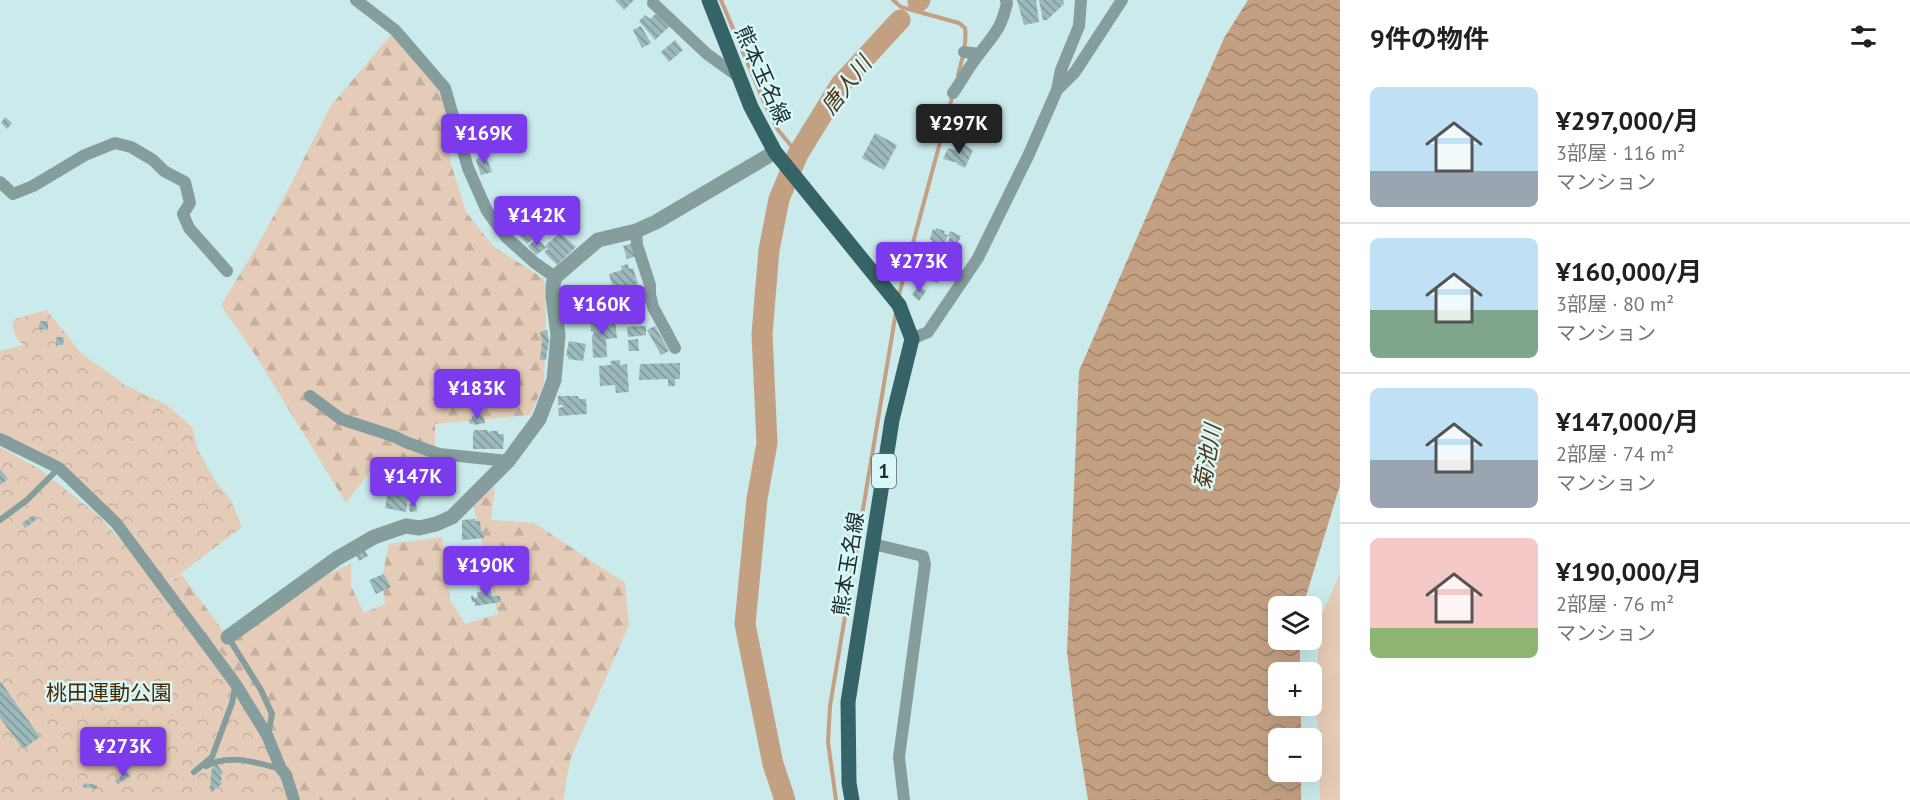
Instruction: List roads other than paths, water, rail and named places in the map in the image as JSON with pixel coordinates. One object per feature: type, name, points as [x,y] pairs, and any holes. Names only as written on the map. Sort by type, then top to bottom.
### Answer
[{"type":"main road","name":"熊本玉名線","points":[[709,0],[759,124],[778,155],[899,305],[912,339],[892,420],[848,702],[849,783],[852,800]]},
{"type":"street","points":[[356,0],[395,30],[445,88],[468,168],[487,211],[506,237],[535,263],[555,277]]},
{"type":"street","points":[[953,93],[1002,24],[1006,0]]},
{"type":"street","points":[[912,339],[928,332],[978,258],[1057,90],[1061,70],[1079,26],[1081,0]]},
{"type":"street","points":[[1057,90],[1075,72],[1122,0]]},
{"type":"street","points":[[654,3],[707,54],[739,77]]},
{"type":"street","points":[[964,52],[979,54]]},
{"type":"street","points":[[0,182],[13,194],[33,186],[85,155],[108,145],[115,143],[131,147],[153,160],[164,171],[185,182],[190,202],[183,214],[189,228],[227,271]]},
{"type":"street","points":[[228,637],[336,559],[374,537],[406,526],[419,528],[436,524],[452,517],[508,462],[539,419],[554,380],[558,335],[553,296],[555,277],[598,240],[636,231],[656,222],[778,155]]},
{"type":"street","points":[[636,231],[637,245],[650,285],[653,308],[675,348]]},
{"type":"street","points":[[620,305],[650,295]]},
{"type":"street","points":[[309,396],[342,420],[439,454],[508,462]]},
{"type":"street","points":[[0,439],[59,468],[116,523],[235,683],[267,735],[286,776],[294,800]]},
{"type":"street","points":[[873,544],[922,556],[925,564],[899,757],[904,800]]},
{"type":"lane","points":[[0,520],[27,500],[59,468]]},
{"type":"lane","points":[[228,637],[261,690],[272,714],[267,735]]},
{"type":"lane","points":[[235,683],[232,703],[212,757],[194,773],[213,762],[239,759],[281,769]]},
{"type":"water","name":"菊池川","points":[[1248,0],[1340,0],[1340,485],[1306,596],[1268,596],[1268,650],[1300,650],[1300,662],[1268,662],[1268,716],[1301,716],[1301,728],[1268,728],[1268,782],[1301,782],[1301,800],[1088,800],[1067,651],[1079,371],[1224,38]]},
{"type":"waterway","points":[[721,0],[764,102],[778,130],[798,154]]},
{"type":"waterway","points":[[893,0],[901,7],[959,23],[965,28],[965,46],[958,75]]},
{"type":"waterway","name":"唐人川","points":[[785,800],[773,764],[745,624],[757,499],[767,443],[762,334],[769,250],[779,199],[798,154],[841,84],[900,20]]},
{"type":"waterway","points":[[899,295],[953,94]]},
{"type":"waterway","points":[[836,800],[828,742],[830,706],[896,312]]},
{"type":"park label","name":"桃田運動公園","points":[[109,692]]}]
